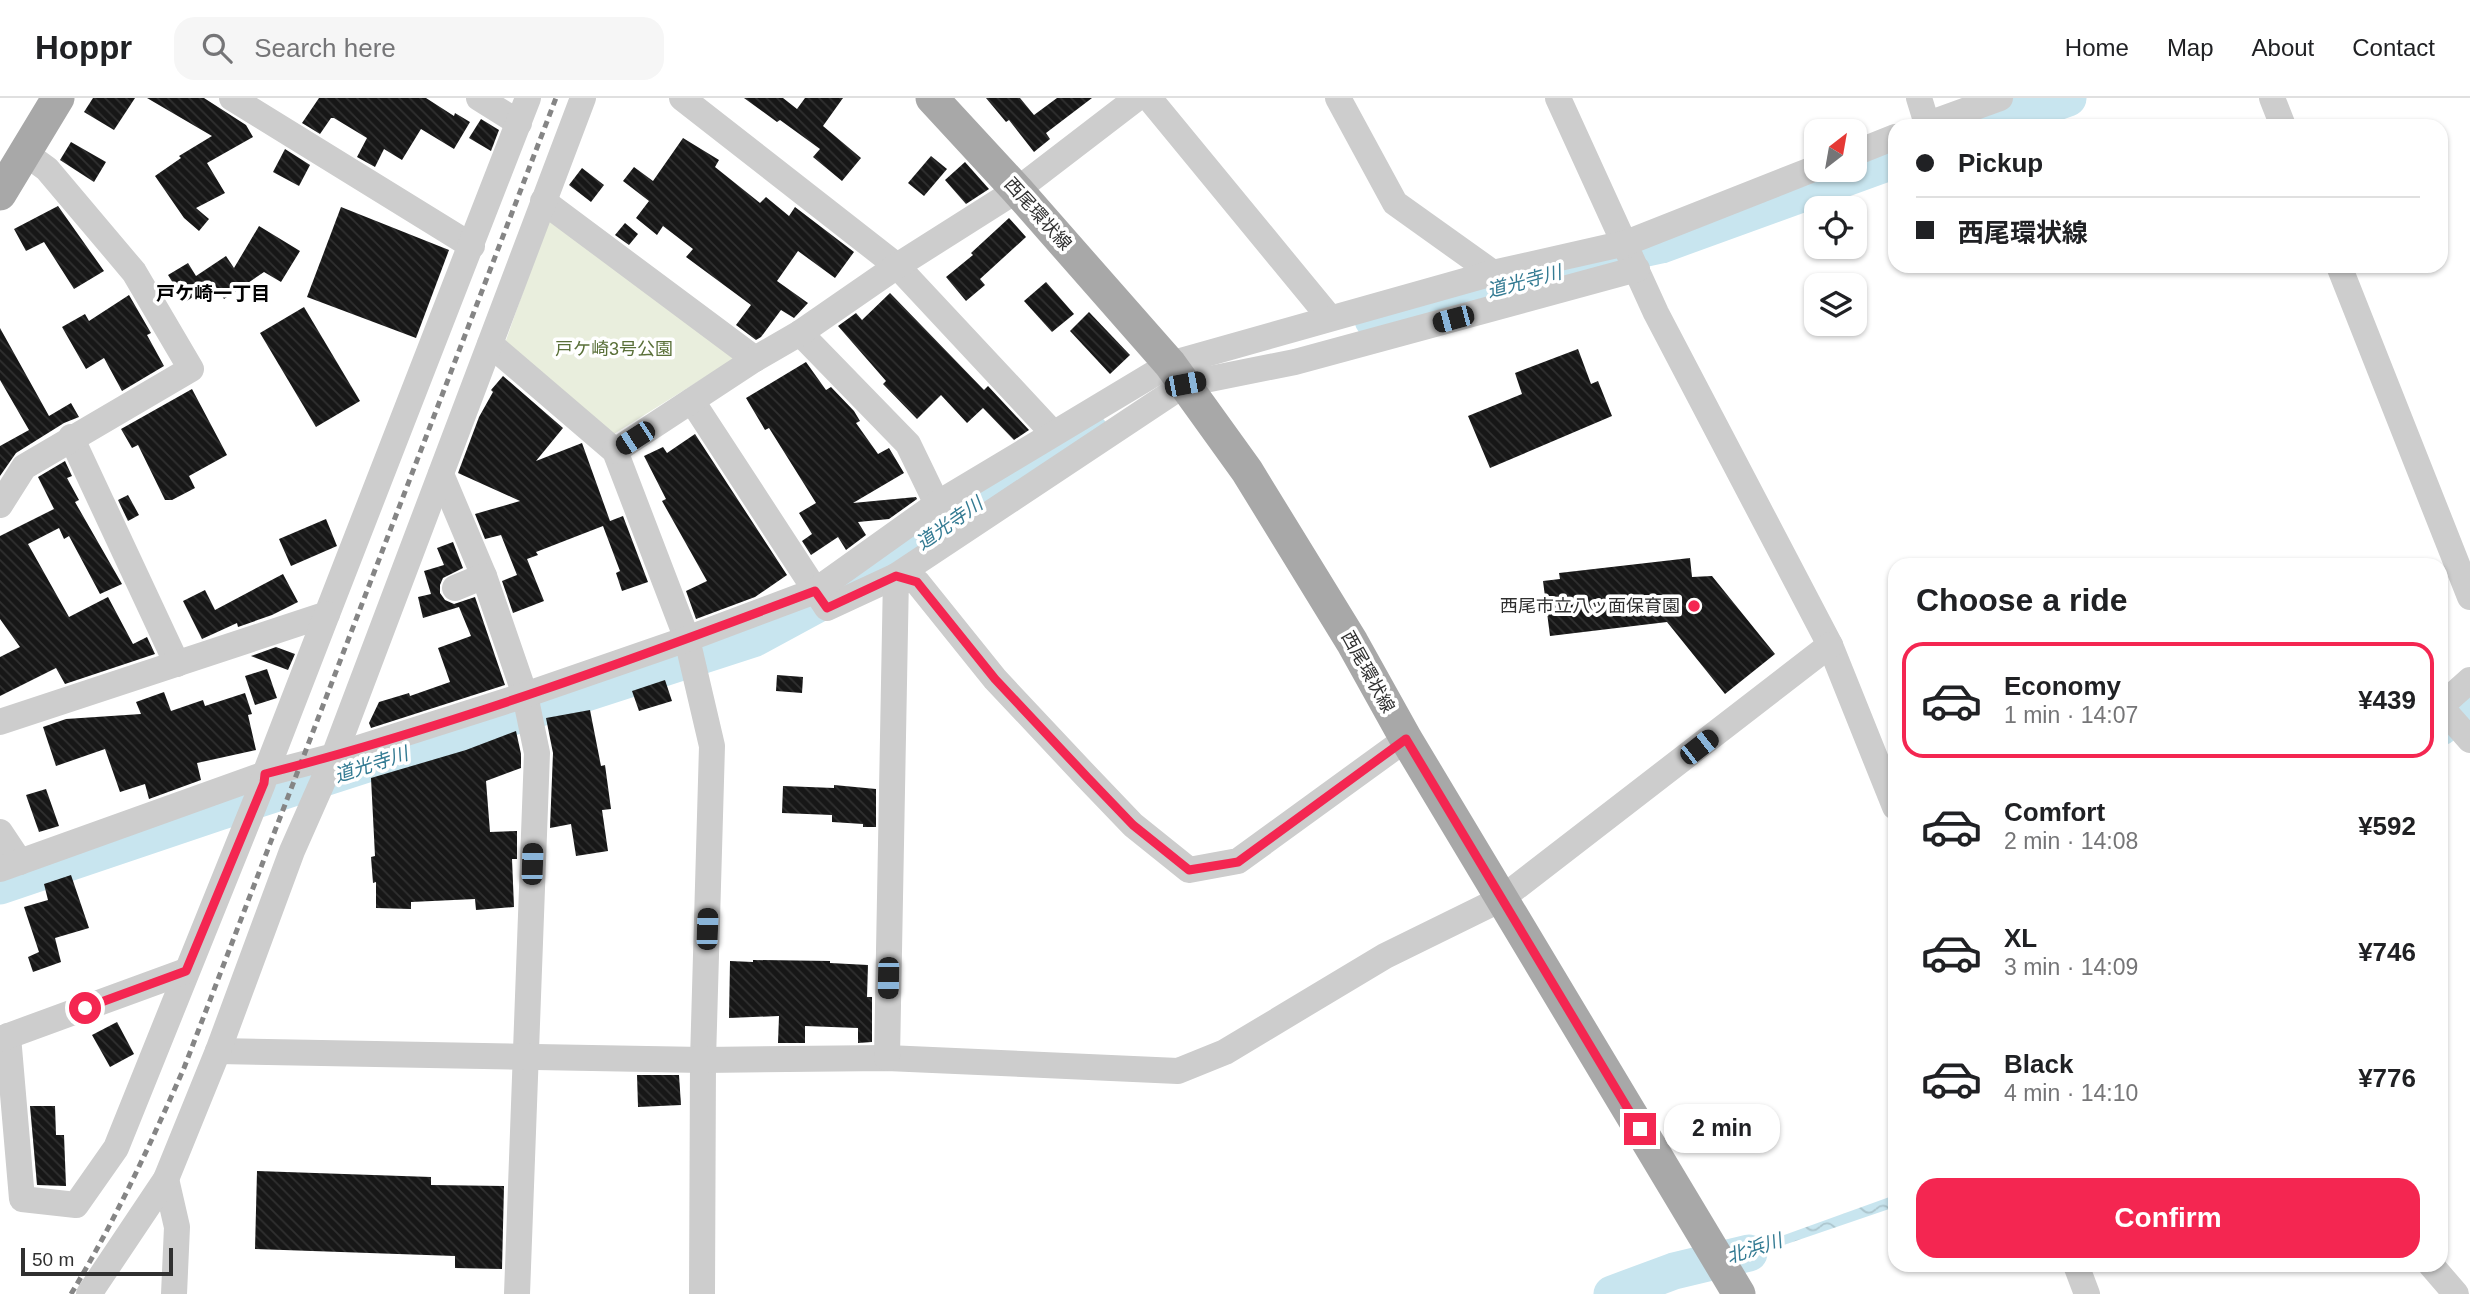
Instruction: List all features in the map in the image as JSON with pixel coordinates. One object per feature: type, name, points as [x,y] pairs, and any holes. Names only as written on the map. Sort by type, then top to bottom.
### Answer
[{"type":"main road","points":[[0,194],[58,98]]},
{"type":"main road","name":"西尾環状線","points":[[932,98],[1017,190],[1177,374],[1247,471],[1352,642],[1406,739],[1724,1269]]},
{"type":"street","points":[[232,98],[472,246]]},
{"type":"street","points":[[479,98],[519,123]]},
{"type":"street","points":[[186,971],[4,1038],[22,1199],[76,1205],[116,1148],[264,778],[528,98]]},
{"type":"street","points":[[89,1294],[166,1179],[218,1051],[292,851],[334,757],[583,98]]},
{"type":"street","points":[[682,98],[897,266],[1053,433]]},
{"type":"street","points":[[615,451],[1017,190],[1137,98]]},
{"type":"street","points":[[1149,98],[1330,318]]},
{"type":"street","points":[[1338,98],[1395,203],[1493,273]]},
{"type":"street","points":[[1558,98],[1656,313],[1830,645],[1888,790]]},
{"type":"street","points":[[1919,98],[1924,119]]},
{"type":"street","points":[[1942,119],[2000,98]]},
{"type":"street","points":[[2272,98],[2280,119]]},
{"type":"street","points":[[1867,148],[1888,140]]},
{"type":"street","points":[[0,505],[24,467],[191,369],[134,272],[47,169],[25,153]]},
{"type":"street","points":[[0,832],[10,866],[264,778],[525,696],[819,597],[896,576],[1177,374],[1295,362],[1631,256],[1804,174]]},
{"type":"street","points":[[543,201],[755,359]]},
{"type":"street","points":[[819,597],[937,504],[1053,433],[1177,374],[1330,318],[1493,273],[1631,256]]},
{"type":"street","points":[[2342,273],[2470,597]]},
{"type":"street","points":[[800,333],[908,444],[937,504]]},
{"type":"street","points":[[490,344],[615,451],[687,640],[699,685],[712,746],[703,1060],[702,1294]]},
{"type":"street","points":[[692,401],[819,597]]},
{"type":"street","points":[[71,437],[177,664]]},
{"type":"street","points":[[441,474],[484,576],[525,696],[537,753],[517,1294]]},
{"type":"street","points":[[455,588],[484,576]]},
{"type":"street","points":[[896,576],[917,582],[995,679],[1087,777],[1133,825],[1189,870],[1238,862],[1406,739]]},
{"type":"street","points":[[887,1058],[896,576]]},
{"type":"street","points":[[0,722],[327,614]]},
{"type":"street","points":[[218,1051],[703,1060],[887,1058],[1178,1072],[1225,1052],[1385,956],[1502,899],[1830,645]]},
{"type":"street","points":[[2450,717],[2470,680]]},
{"type":"street","points":[[166,1179],[177,1227],[174,1294]]},
{"type":"street","points":[[2079,1272],[2087,1294]]},
{"type":"street","points":[[2437,1272],[2456,1294]]},
{"type":"green space","name":"戸ケ崎3号公園","points":[[549,218],[734,359],[614,434],[505,343]]},
{"type":"water","name":"北浜川","points":[[1888,1198],[1888,1209],[1755,1255],[1742,1266],[1727,1244],[1748,1248]]},
{"type":"water","name":"北浜川","points":[[1689,1257],[1699,1275],[1684,1274],[1627,1294],[1597,1294],[1677,1266]]},
{"type":"building","points":[[93,98],[135,98],[114,130],[84,112]]},
{"type":"building","points":[[147,98],[204,98],[246,125],[253,137],[207,163],[225,193],[196,208],[209,219],[199,231],[184,218],[155,176],[181,158],[179,156],[212,136]]},
{"type":"building","points":[[319,98],[426,98],[454,116],[455,113],[470,122],[454,149],[421,129],[402,160],[384,149],[375,167],[357,157],[367,138],[334,118],[331,118],[320,134],[302,123]]},
{"type":"building","points":[[744,98],[783,98],[797,109],[805,98],[843,98],[823,126],[861,158],[842,181],[813,157],[820,149]]},
{"type":"building","points":[[986,98],[1020,98],[1034,115],[1057,98],[1092,98],[1046,133],[1050,139],[1034,152],[1009,120],[1006,122]]},
{"type":"building","points":[[481,119],[499,130],[491,151],[469,138]]},
{"type":"building","points":[[683,138],[719,160],[715,167],[760,203],[766,197],[789,216],[795,207],[854,252],[835,278],[798,251],[777,281],[808,303],[794,318],[781,310],[756,340],[736,325],[751,305],[686,257],[693,249],[663,226],[657,235],[636,218],[649,201],[623,181],[634,167],[653,181]]},
{"type":"building","points":[[71,142],[106,162],[94,182],[60,160]]},
{"type":"building","points":[[285,149],[310,165],[299,186],[273,172]]},
{"type":"building","points":[[931,156],[947,169],[924,196],[908,183]]},
{"type":"building","points":[[965,162],[989,189],[966,204],[945,180]]},
{"type":"building","points":[[582,168],[604,185],[591,202],[569,185]]},
{"type":"building","points":[[58,206],[104,271],[74,289],[44,242],[26,251],[14,229]]},
{"type":"building","points":[[341,207],[449,250],[416,338],[307,297]]},
{"type":"building","points":[[1009,218],[1026,237],[980,279],[985,285],[966,301],[946,277],[973,255],[971,253]]},
{"type":"building","points":[[625,223],[638,234],[629,245],[615,235]]},
{"type":"building","points":[[259,226],[300,251],[281,282],[264,272],[224,299],[214,284],[185,302],[168,275],[188,263],[196,276],[226,256],[234,268]]},
{"type":"building","points":[[1046,282],[1074,314],[1052,332],[1024,301]]},
{"type":"building","points":[[890,293],[984,390],[988,386],[1029,430],[1014,440],[983,408],[967,423],[941,395],[917,419],[883,384],[886,381],[838,326],[856,313],[862,320]]},
{"type":"building","points":[[129,295],[151,333],[147,335],[164,366],[122,391],[104,358],[86,369],[62,327],[85,314],[89,321]]},
{"type":"building","points":[[304,307],[360,401],[316,427],[260,333]]},
{"type":"building","points":[[1089,312],[1130,355],[1110,374],[1070,331]]},
{"type":"building","points":[[0,328],[49,416],[71,403],[79,417],[64,423],[16,453],[0,476],[0,446],[29,430],[0,380]]},
{"type":"building","points":[[1578,349],[1591,384],[1598,381],[1612,416],[1490,468],[1468,416],[1522,394],[1515,373]]},
{"type":"building","points":[[806,362],[826,390],[831,387],[854,411],[860,421],[856,423],[878,454],[889,448],[904,473],[853,503],[917,499],[889,519],[858,522],[866,535],[846,550],[838,537],[811,555],[802,541],[812,534],[799,513],[816,503],[769,428],[765,430],[746,398]]},
{"type":"building","points":[[503,376],[563,428],[536,461],[582,443],[610,521],[623,516],[648,582],[622,591],[616,573],[620,571],[603,526],[536,552],[538,555],[527,559],[544,601],[513,613],[502,581],[517,575],[501,535],[485,539],[475,514],[520,501],[458,473],[479,417],[493,392],[491,390]]},
{"type":"building","points":[[192,389],[227,455],[189,476],[195,488],[172,500],[165,500],[138,445],[132,448],[121,429]]},
{"type":"building","points":[[695,434],[787,575],[755,597],[696,619],[686,591],[707,581],[662,501],[666,499],[644,456],[663,447],[667,453]]},
{"type":"building","points":[[65,461],[72,476],[67,478],[79,500],[75,502],[122,584],[100,594],[69,536],[64,539],[59,528],[28,544],[69,617],[108,597],[133,644],[147,637],[155,654],[65,684],[56,668],[0,696],[0,657],[20,647],[0,619],[0,536],[54,509],[38,477]]},
{"type":"building","points":[[128,495],[139,515],[128,521],[118,500]]},
{"type":"building","points":[[326,519],[337,546],[291,566],[279,539]]},
{"type":"building","points":[[453,542],[463,568],[443,578],[440,593],[445,600],[454,604],[475,597],[505,685],[371,728],[369,723],[379,702],[409,693],[410,696],[450,682],[438,648],[471,636],[459,607],[423,618],[418,597],[431,594],[424,571],[444,565],[437,548]]},
{"type":"building","points":[[1690,558],[1692,577],[1712,576],[1775,654],[1725,694],[1667,622],[1550,636],[1543,581],[1560,579],[1559,573]]},
{"type":"building","points":[[283,574],[298,602],[272,615],[238,627],[237,623],[202,639],[183,601],[205,590],[215,610]]},
{"type":"building","points":[[276,647],[295,654],[288,670],[251,656]]},
{"type":"building","points":[[267,669],[277,698],[255,705],[245,676]]},
{"type":"building","points":[[777,675],[803,677],[802,693],[776,691]]},
{"type":"building","points":[[665,680],[672,701],[639,711],[632,691]]},
{"type":"building","points":[[164,692],[171,711],[203,700],[205,706],[245,693],[252,714],[248,715],[256,750],[197,763],[201,780],[149,799],[145,784],[120,792],[105,749],[56,766],[43,727],[66,719],[141,714],[136,702]]},
{"type":"building","points":[[590,710],[601,766],[605,765],[611,809],[602,810],[608,851],[576,856],[571,824],[550,828],[553,753],[546,718]]},
{"type":"building","points":[[516,731],[521,768],[486,781],[490,832],[517,831],[517,859],[512,859],[514,907],[476,910],[475,899],[411,902],[411,909],[376,908],[376,882],[373,883],[371,857],[375,856],[371,778],[466,750]]},
{"type":"building","points":[[834,785],[876,789],[876,827],[832,822],[832,815],[782,813],[783,786],[834,788]]},
{"type":"building","points":[[46,789],[59,826],[39,832],[26,795]]},
{"type":"building","points":[[71,875],[89,928],[55,938],[61,962],[33,972],[28,957],[39,952],[24,907],[48,900],[44,884]]},
{"type":"building","points":[[730,961],[830,961],[868,965],[867,997],[872,997],[872,1042],[858,1043],[858,1028],[805,1026],[805,1043],[778,1043],[779,1016],[729,1018]]},
{"type":"building","points":[[117,1022],[134,1054],[110,1067],[92,1035]]},
{"type":"building","points":[[637,1075],[679,1075],[681,1105],[638,1107]]},
{"type":"building","points":[[30,1106],[55,1106],[56,1135],[64,1135],[66,1186],[37,1185]]},
{"type":"building","points":[[257,1171],[431,1177],[431,1185],[504,1186],[502,1269],[455,1268],[455,1256],[255,1249]]},
{"type":"waterway","name":"道光寺川","points":[[2010,119],[2068,98]]},
{"type":"waterway","name":"道光寺川","points":[[1373,320],[1610,256],[1661,245],[1888,163]]},
{"type":"waterway","name":"道光寺川","points":[[0,886],[753,639],[888,566],[966,509],[1091,433]]},
{"type":"waterway","name":"北浜川","points":[[2448,721],[2470,701]]},
{"type":"waterway","name":"北浜川","points":[[1612,1294],[1674,1271],[1749,1253]]},
{"type":"railway","points":[[71,1294],[131,1182],[184,1068],[556,98]]},
{"type":"place","name":"西尾市立八ッ面保育園","points":[[1694,606]]},
{"type":"district","name":"戸ケ崎一丁目","points":[[213,293]]},
{"type":"route","points":[[85,1008],[186,971],[245,823],[264,783],[265,774],[334,756],[525,695],[815,591],[827,608],[896,576],[917,582],[995,679],[1087,777],[1133,825],[1189,870],[1238,862],[1406,739],[1640,1129]]}]
